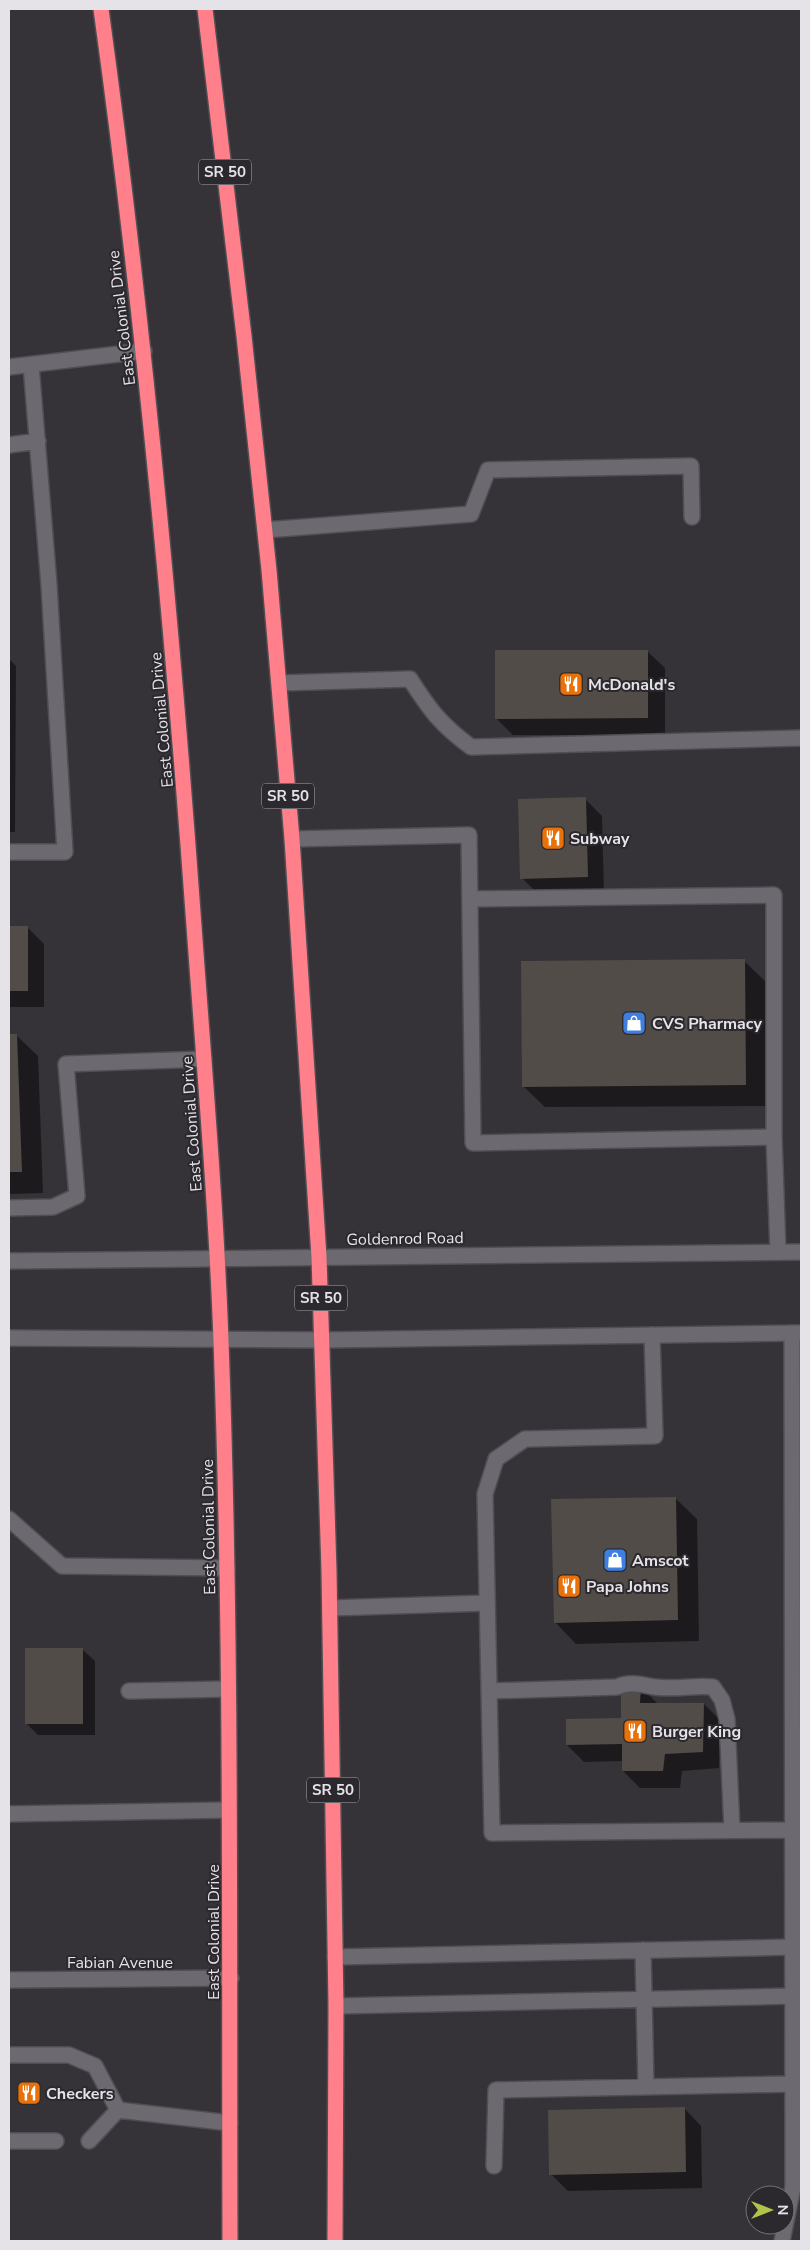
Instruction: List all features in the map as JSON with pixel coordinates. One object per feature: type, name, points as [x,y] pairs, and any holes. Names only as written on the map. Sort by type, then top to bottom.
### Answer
[{"type":"highway","name":"East Colonial Drive","points":[[101,9],[144,351],[173,651],[217,1258],[227,1568],[231,1978],[230,2241]]},
{"type":"highway","name":"SR 50","points":[[205,9],[244,336],[279,683],[292,839],[319,1257],[330,1608],[336,2006],[335,2241]]},
{"type":"highway","points":[[230,2186],[240,2241]]},
{"type":"main road","points":[[9,367],[144,351]]},
{"type":"main road","points":[[9,852],[65,852],[49,585],[31,365]]},
{"type":"main road","points":[[9,444],[38,441]]},
{"type":"main road","points":[[265,530],[471,514],[488,470],[691,466],[692,517]]},
{"type":"main road","points":[[279,683],[410,678],[432,713],[450,731],[471,746],[801,738]]},
{"type":"main road","points":[[292,839],[470,835],[473,1143],[774,1138]]},
{"type":"main road","points":[[470,899],[774,895],[774,1138],[778,1252]]},
{"type":"main road","points":[[9,1208],[53,1207],[77,1196],[66,1064],[204,1059]]},
{"type":"main road","name":"Goldenrod Road","points":[[9,1261],[801,1252]]},
{"type":"main road","points":[[9,1338],[323,1340],[797,1333],[793,1830],[793,2187],[782,2241]]},
{"type":"main road","points":[[652,1335],[655,1436],[526,1439],[496,1459],[485,1494],[492,1833],[793,1830]]},
{"type":"main road","points":[[9,1519],[62,1566],[227,1568]]},
{"type":"main road","points":[[330,1608],[487,1603]]},
{"type":"main road","points":[[489,1691],[617,1687],[630,1684],[645,1684],[655,1687],[713,1687],[722,1700],[727,1719],[732,1830]]},
{"type":"main road","points":[[129,1691],[228,1689]]},
{"type":"main road","points":[[9,1814],[230,1810]]},
{"type":"main road","points":[[335,1957],[793,1947]]},
{"type":"main road","points":[[643,1950],[646,2087]]},
{"type":"main road","name":"Fabian Avenue","points":[[9,1980],[231,1978]]},
{"type":"main road","points":[[336,2006],[793,1996]]},
{"type":"main road","points":[[9,2055],[69,2055],[95,2066],[118,2110]]},
{"type":"main road","points":[[494,2166],[496,2090],[793,2084]]},
{"type":"main road","points":[[118,2110],[230,2123]]},
{"type":"main road","points":[[89,2141],[118,2110]]},
{"type":"main road","points":[[9,2141],[56,2142]]},
{"type":"building","name":"McDonald's","points":[[495,650],[648,650],[648,718],[495,719]]},
{"type":"building","name":"Subway","points":[[586,797],[588,877],[520,879],[518,799]]},
{"type":"building","points":[[9,926],[28,926],[28,991],[9,991]]},
{"type":"building","name":"CVS Pharmacy","points":[[745,959],[746,1085],[522,1087],[521,961]]},
{"type":"building","points":[[9,1034],[17,1034],[22,1172],[9,1172]]},
{"type":"building","name":"Amscot","points":[[676,1497],[678,1620],[554,1623],[551,1499]]},
{"type":"building","points":[[25,1648],[83,1648],[83,1724],[25,1724]]},
{"type":"building","name":"Burger King","points":[[641,1686],[640,1703],[704,1703],[703,1752],[665,1754],[663,1771],[622,1771],[622,1744],[566,1745],[566,1719],[621,1718],[621,1687]]},
{"type":"building","points":[[685,2107],[686,2172],[549,2175],[548,2110]]},
{"type":"place","name":"McDonald's","points":[[571,684]]},
{"type":"place","name":"Subway","points":[[553,838]]},
{"type":"place","name":"CVS Pharmacy","points":[[634,1023]]},
{"type":"place","name":"Amscot","points":[[615,1560]]},
{"type":"place","name":"Papa Johns","points":[[569,1586]]},
{"type":"place","name":"Burger King","points":[[635,1731]]},
{"type":"place","name":"Checkers","points":[[29,2093]]}]
